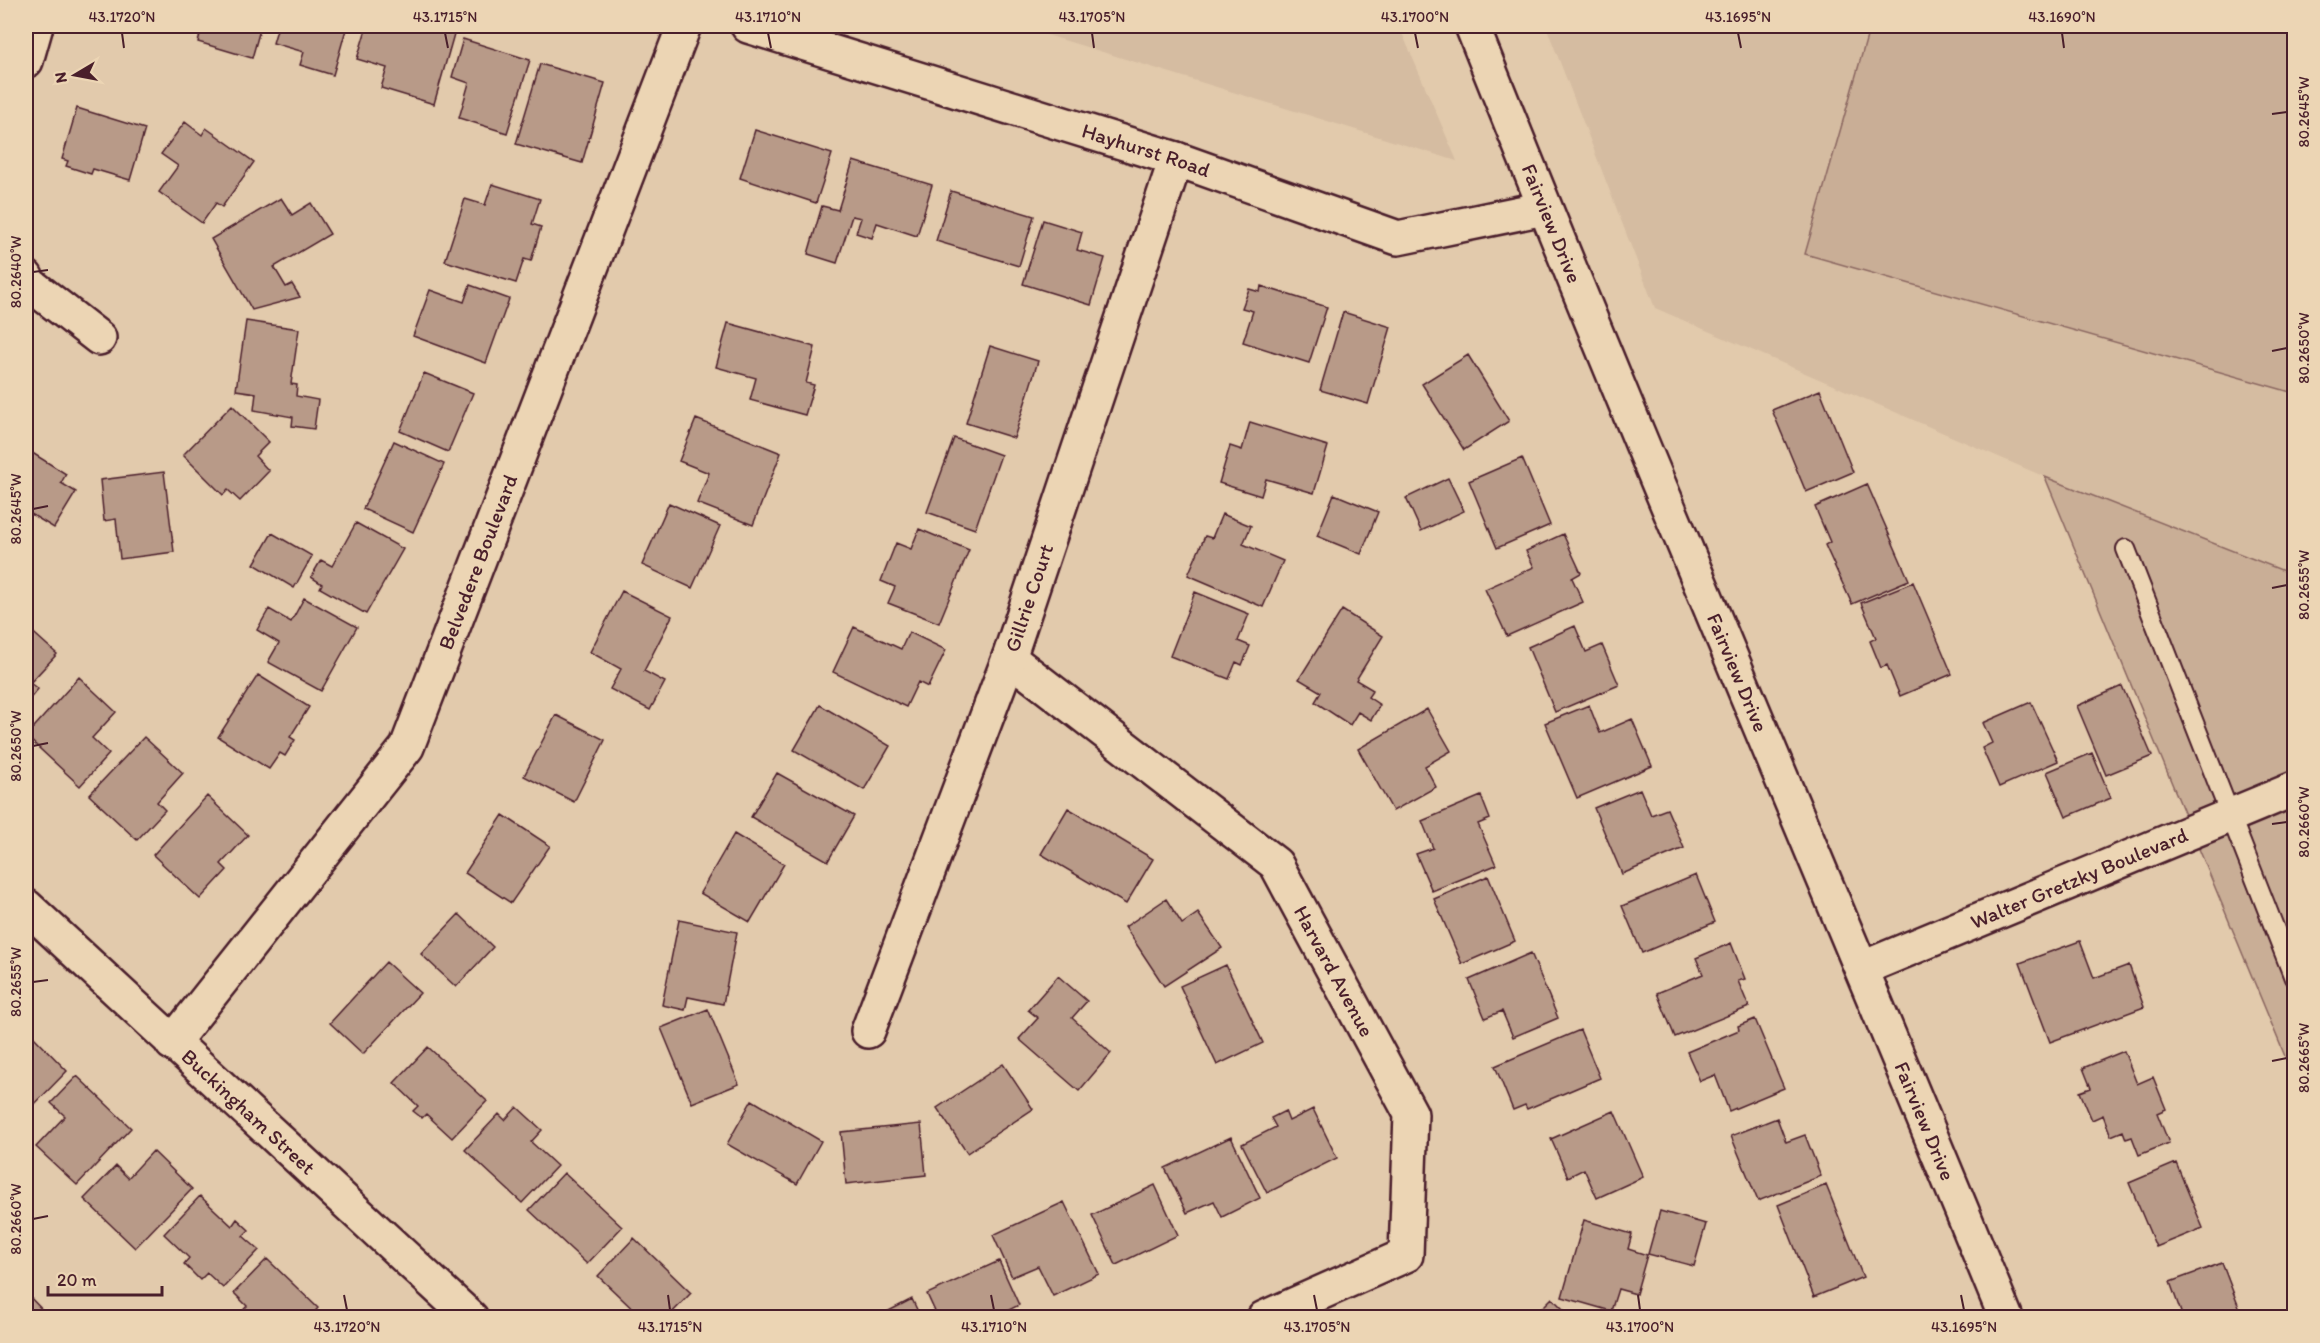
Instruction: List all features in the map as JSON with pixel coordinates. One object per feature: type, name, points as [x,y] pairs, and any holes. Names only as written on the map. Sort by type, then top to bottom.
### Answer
[{"type":"street","points":[[26,61],[36,26]]},
{"type":"street","name":"Belvedere Boulevard","points":[[172,1042],[407,747],[684,26]]},
{"type":"street","name":"Hayhurst Road","points":[[748,26],[1176,159],[1398,238],[1544,208]]},
{"type":"street","name":"Fairview Drive","points":[[1472,26],[1544,208],[1863,968],[2006,1317]]},
{"type":"street","name":"Gillrie Court","points":[[868,1031],[1009,658],[1176,159]]},
{"type":"street","points":[[26,277],[27,282],[99,338]]},
{"type":"street","name":"Harvard Avenue","points":[[1009,658],[1276,864],[1411,1114],[1406,1255],[1264,1317]]},
{"type":"street","name":"Walter Gretzky Boulevard","points":[[1863,968],[2295,789]]},
{"type":"street","name":"Buckingham Street","points":[[26,906],[471,1317]]},
{"type":"lane","points":[[2126,549],[2295,978]]},
{"type":"shaded area","points":[[1018,26],[1399,26],[1457,161]]},
{"type":"shaded area","points":[[1546,26],[2294,26],[2294,575],[2045,477],[1655,308]]},
{"type":"shaded area","points":[[1870,26],[2261,26],[2294,35],[2294,393],[1805,254]]},
{"type":"shaded area","points":[[2045,477],[2294,575],[2294,1078]]},
{"type":"building","points":[[202,26],[261,26],[252,58],[198,42]]},
{"type":"building","points":[[278,26],[347,26],[333,75],[300,65],[304,52],[273,43]]},
{"type":"building","points":[[367,26],[425,26],[454,34],[434,104],[381,88],[387,68],[357,59]]},
{"type":"building","points":[[463,39],[530,60],[507,133],[459,118],[469,83],[452,77]]},
{"type":"building","points":[[540,64],[605,83],[582,163],[516,144]]},
{"type":"building","points":[[77,108],[145,129],[130,180],[93,169],[91,174],[66,166],[68,161],[62,159]]},
{"type":"building","points":[[185,122],[202,135],[206,128],[254,162],[222,207],[216,203],[202,223],[159,192],[178,166],[161,154]]},
{"type":"building","points":[[755,130],[832,154],[816,203],[740,178]]},
{"type":"building","points":[[853,161],[932,185],[917,236],[877,223],[872,238],[856,233],[861,218],[852,216],[837,263],[808,254],[822,206],[838,210]]},
{"type":"building","points":[[492,184],[540,199],[532,224],[541,227],[531,261],[524,259],[516,283],[445,261],[465,199],[485,205]]},
{"type":"building","points":[[951,191],[1034,216],[1019,266],[936,241]]},
{"type":"building","points":[[281,198],[292,215],[311,203],[330,234],[274,267],[286,287],[292,284],[300,297],[252,310],[211,239]]},
{"type":"building","points":[[1043,220],[1082,232],[1077,250],[1105,258],[1091,305],[1023,284]]},
{"type":"building","points":[[470,285],[509,299],[486,363],[413,336],[430,290],[464,302]]},
{"type":"building","points":[[1261,286],[1327,307],[1309,363],[1243,342],[1253,311],[1242,308],[1249,289],[1260,292]]},
{"type":"building","points":[[1343,312],[1391,327],[1368,404],[1320,390]]},
{"type":"building","points":[[246,321],[299,329],[291,384],[297,385],[296,396],[318,400],[314,429],[292,426],[293,417],[254,410],[256,393],[236,390]]},
{"type":"building","points":[[728,323],[815,347],[806,383],[814,385],[805,415],[750,400],[756,378],[716,367]]},
{"type":"building","points":[[990,346],[1038,361],[1014,438],[966,423]]},
{"type":"building","points":[[1468,355],[1509,421],[1464,450],[1422,384]]},
{"type":"building","points":[[424,373],[473,393],[448,452],[400,431]]},
{"type":"building","points":[[1820,390],[1853,472],[1806,492],[1772,410]]},
{"type":"building","points":[[232,405],[269,442],[255,456],[269,471],[240,501],[228,490],[223,495],[183,455]]},
{"type":"building","points":[[696,419],[781,453],[753,525],[697,503],[709,473],[679,461]]},
{"type":"building","points":[[1250,422],[1328,446],[1314,493],[1266,479],[1261,496],[1219,483],[1230,446],[1242,450]]},
{"type":"building","points":[[954,438],[1001,455],[975,529],[927,512]]},
{"type":"building","points":[[394,441],[444,464],[413,532],[363,509]]},
{"type":"building","points":[[26,449],[66,474],[61,483],[76,492],[54,528],[26,511]]},
{"type":"building","points":[[1522,458],[1550,525],[1497,548],[1469,481]]},
{"type":"building","points":[[164,472],[174,552],[120,559],[116,519],[104,521],[100,480]]},
{"type":"building","points":[[1448,478],[1464,511],[1421,531],[1406,498]]},
{"type":"building","points":[[1867,484],[1909,580],[1852,604],[1825,545],[1830,542],[1815,507]]},
{"type":"building","points":[[1334,494],[1378,512],[1361,554],[1317,536]]},
{"type":"building","points":[[669,503],[720,526],[692,588],[642,565]]},
{"type":"building","points":[[1222,514],[1251,526],[1243,544],[1283,561],[1263,607],[1188,575],[1205,536],[1212,538]]},
{"type":"building","points":[[356,523],[403,549],[366,614],[320,588],[322,584],[311,577],[321,560],[332,566]]},
{"type":"building","points":[[919,529],[969,550],[939,623],[888,603],[895,587],[881,581],[896,543],[911,549]]},
{"type":"building","points":[[272,533],[312,556],[294,588],[254,564]]},
{"type":"building","points":[[1563,534],[1581,573],[1572,578],[1583,602],[1507,636],[1485,589],[1534,567],[1526,551]]},
{"type":"building","points":[[1913,582],[1952,674],[1900,696],[1887,665],[1881,668],[1870,641],[1876,638],[1861,603]]},
{"type":"building","points":[[622,591],[672,616],[644,671],[665,682],[650,710],[610,689],[621,669],[590,652]]},
{"type":"building","points":[[1195,592],[1249,614],[1238,641],[1250,646],[1242,665],[1236,662],[1229,679],[1170,656]]},
{"type":"building","points":[[304,598],[357,627],[321,691],[268,662],[279,643],[257,630],[269,609],[291,622]]},
{"type":"building","points":[[1342,610],[1383,636],[1356,680],[1373,690],[1368,697],[1380,705],[1371,720],[1358,712],[1350,725],[1315,702],[1321,692],[1299,679]]},
{"type":"building","points":[[26,626],[57,654],[30,683],[38,689],[26,703]]},
{"type":"building","points":[[1575,626],[1586,652],[1602,645],[1619,685],[1555,712],[1528,647]]},
{"type":"building","points":[[854,627],[901,649],[909,632],[946,650],[928,687],[918,682],[906,707],[833,672]]},
{"type":"building","points":[[258,675],[309,707],[290,737],[295,740],[285,756],[280,753],[269,769],[218,737]]},
{"type":"building","points":[[79,677],[116,712],[92,738],[109,754],[80,786],[26,736]]},
{"type":"building","points":[[2122,686],[2152,756],[2106,775],[2077,706]]},
{"type":"building","points":[[2031,702],[2058,761],[1999,787],[1982,748],[1992,743],[1983,723]]},
{"type":"building","points":[[820,705],[890,746],[864,790],[794,750]]},
{"type":"building","points":[[1589,705],[1600,733],[1632,719],[1652,766],[1577,798],[1545,723]]},
{"type":"building","points":[[1427,709],[1451,751],[1425,766],[1436,787],[1393,811],[1358,749]]},
{"type":"building","points":[[556,715],[605,740],[574,802],[524,776]]},
{"type":"building","points":[[144,737],[183,773],[157,802],[165,810],[137,840],[89,795]]},
{"type":"building","points":[[2092,753],[2111,798],[2066,817],[2047,772]]},
{"type":"building","points":[[777,773],[854,816],[828,861],[751,817]]},
{"type":"building","points":[[1640,789],[1651,815],[1667,809],[1684,848],[1622,874],[1594,808]]},
{"type":"building","points":[[207,796],[248,835],[221,864],[227,870],[200,899],[153,855]]},
{"type":"building","points":[[1481,796],[1490,819],[1478,824],[1496,865],[1432,891],[1416,854],[1433,848],[1422,821]]},
{"type":"building","points":[[1068,808],[1153,859],[1126,904],[1041,854]]},
{"type":"building","points":[[503,815],[550,846],[511,903],[465,873]]},
{"type":"building","points":[[734,834],[784,864],[750,922],[700,893]]},
{"type":"building","points":[[1696,875],[1715,922],[1642,953],[1622,906]]},
{"type":"building","points":[[1488,876],[1515,941],[1462,964],[1434,899]]},
{"type":"building","points":[[1166,899],[1182,924],[1198,913],[1222,948],[1164,986],[1125,927]]},
{"type":"building","points":[[459,914],[493,947],[456,987],[421,954]]},
{"type":"building","points":[[679,920],[737,932],[723,1004],[688,997],[685,1010],[662,1005]]},
{"type":"building","points":[[2080,941],[2094,978],[2129,965],[2144,1007],[2050,1042],[2020,963]]},
{"type":"building","points":[[1731,943],[1745,979],[1738,981],[1749,1007],[1675,1037],[1657,993],[1703,974],[1696,958]]},
{"type":"building","points":[[1531,953],[1558,1018],[1513,1037],[1502,1011],[1485,1018],[1469,980]]},
{"type":"building","points":[[386,962],[420,993],[363,1054],[330,1023]]},
{"type":"building","points":[[1226,965],[1263,1043],[1217,1065],[1180,986]]},
{"type":"building","points":[[1058,976],[1087,1001],[1072,1018],[1111,1053],[1079,1091],[1019,1039],[1038,1018],[1028,1010]]},
{"type":"building","points":[[708,1009],[739,1084],[692,1103],[661,1028]]},
{"type":"building","points":[[1755,1019],[1784,1088],[1729,1111],[1715,1075],[1700,1081],[1687,1052],[1739,1030],[1738,1026]]},
{"type":"building","points":[[1580,1030],[1600,1078],[1527,1109],[1525,1105],[1513,1110],[1495,1066]]},
{"type":"building","points":[[31,1034],[67,1071],[26,1113],[26,1040]]},
{"type":"building","points":[[428,1047],[487,1101],[452,1138],[426,1114],[422,1118],[413,1111],[418,1106],[394,1083]]},
{"type":"building","points":[[2124,1051],[2137,1084],[2153,1077],[2166,1109],[2157,1113],[2169,1143],[2139,1155],[2132,1137],[2126,1139],[2123,1131],[2111,1136],[2103,1115],[2092,1120],[2080,1092],[2091,1088],[2083,1068]]},
{"type":"building","points":[[1003,1064],[1033,1109],[967,1153],[937,1108]]},
{"type":"building","points":[[77,1076],[131,1128],[77,1185],[36,1147],[65,1116],[51,1103]]},
{"type":"building","points":[[752,1100],[821,1141],[797,1184],[727,1144]]},
{"type":"building","points":[[517,1107],[542,1130],[531,1142],[557,1166],[522,1203],[465,1150],[499,1114],[505,1120]]},
{"type":"building","points":[[1313,1109],[1337,1158],[1267,1193],[1242,1144],[1276,1127],[1271,1118],[1285,1111],[1289,1121]]},
{"type":"building","points":[[1614,1111],[1643,1177],[1597,1198],[1584,1169],[1568,1177],[1551,1139]]},
{"type":"building","points":[[1777,1118],[1786,1142],[1805,1135],[1821,1176],[1758,1201],[1731,1136]]},
{"type":"building","points":[[921,1124],[926,1175],[846,1184],[841,1132]]},
{"type":"building","points":[[1231,1137],[1260,1198],[1222,1217],[1214,1201],[1187,1213],[1165,1168]]},
{"type":"building","points":[[153,1151],[192,1189],[135,1248],[84,1199],[116,1166],[128,1178]]},
{"type":"building","points":[[2176,1163],[2203,1228],[2156,1247],[2129,1183]]},
{"type":"building","points":[[564,1173],[622,1227],[587,1264],[529,1210]]},
{"type":"building","points":[[1155,1185],[1178,1235],[1116,1265],[1092,1215]]},
{"type":"building","points":[[1826,1185],[1863,1277],[1814,1297],[1778,1205]]},
{"type":"building","points":[[200,1196],[232,1226],[237,1219],[249,1230],[243,1236],[259,1250],[223,1288],[207,1273],[200,1280],[184,1264],[189,1258],[164,1234]]},
{"type":"building","points":[[1064,1202],[1099,1274],[1053,1296],[1038,1266],[1012,1277],[993,1235]]},
{"type":"building","points":[[1660,1211],[1706,1224],[1694,1266],[1648,1254]]},
{"type":"building","points":[[1584,1220],[1632,1234],[1628,1249],[1647,1255],[1636,1294],[1618,1289],[1611,1311],[1562,1297]]},
{"type":"building","points":[[634,1238],[691,1293],[667,1318],[642,1318],[598,1276]]},
{"type":"building","points":[[267,1259],[318,1308],[309,1318],[236,1318],[247,1306],[234,1293]]},
{"type":"building","points":[[999,1261],[1019,1305],[993,1318],[938,1318],[927,1294]]},
{"type":"building","points":[[2222,1263],[2243,1318],[2183,1318],[2170,1282]]},
{"type":"building","points":[[26,1293],[50,1318],[26,1318]]},
{"type":"building","points":[[1552,1298],[1572,1318],[1532,1318]]},
{"type":"building","points":[[912,1299],[921,1318],[875,1318]]}]
